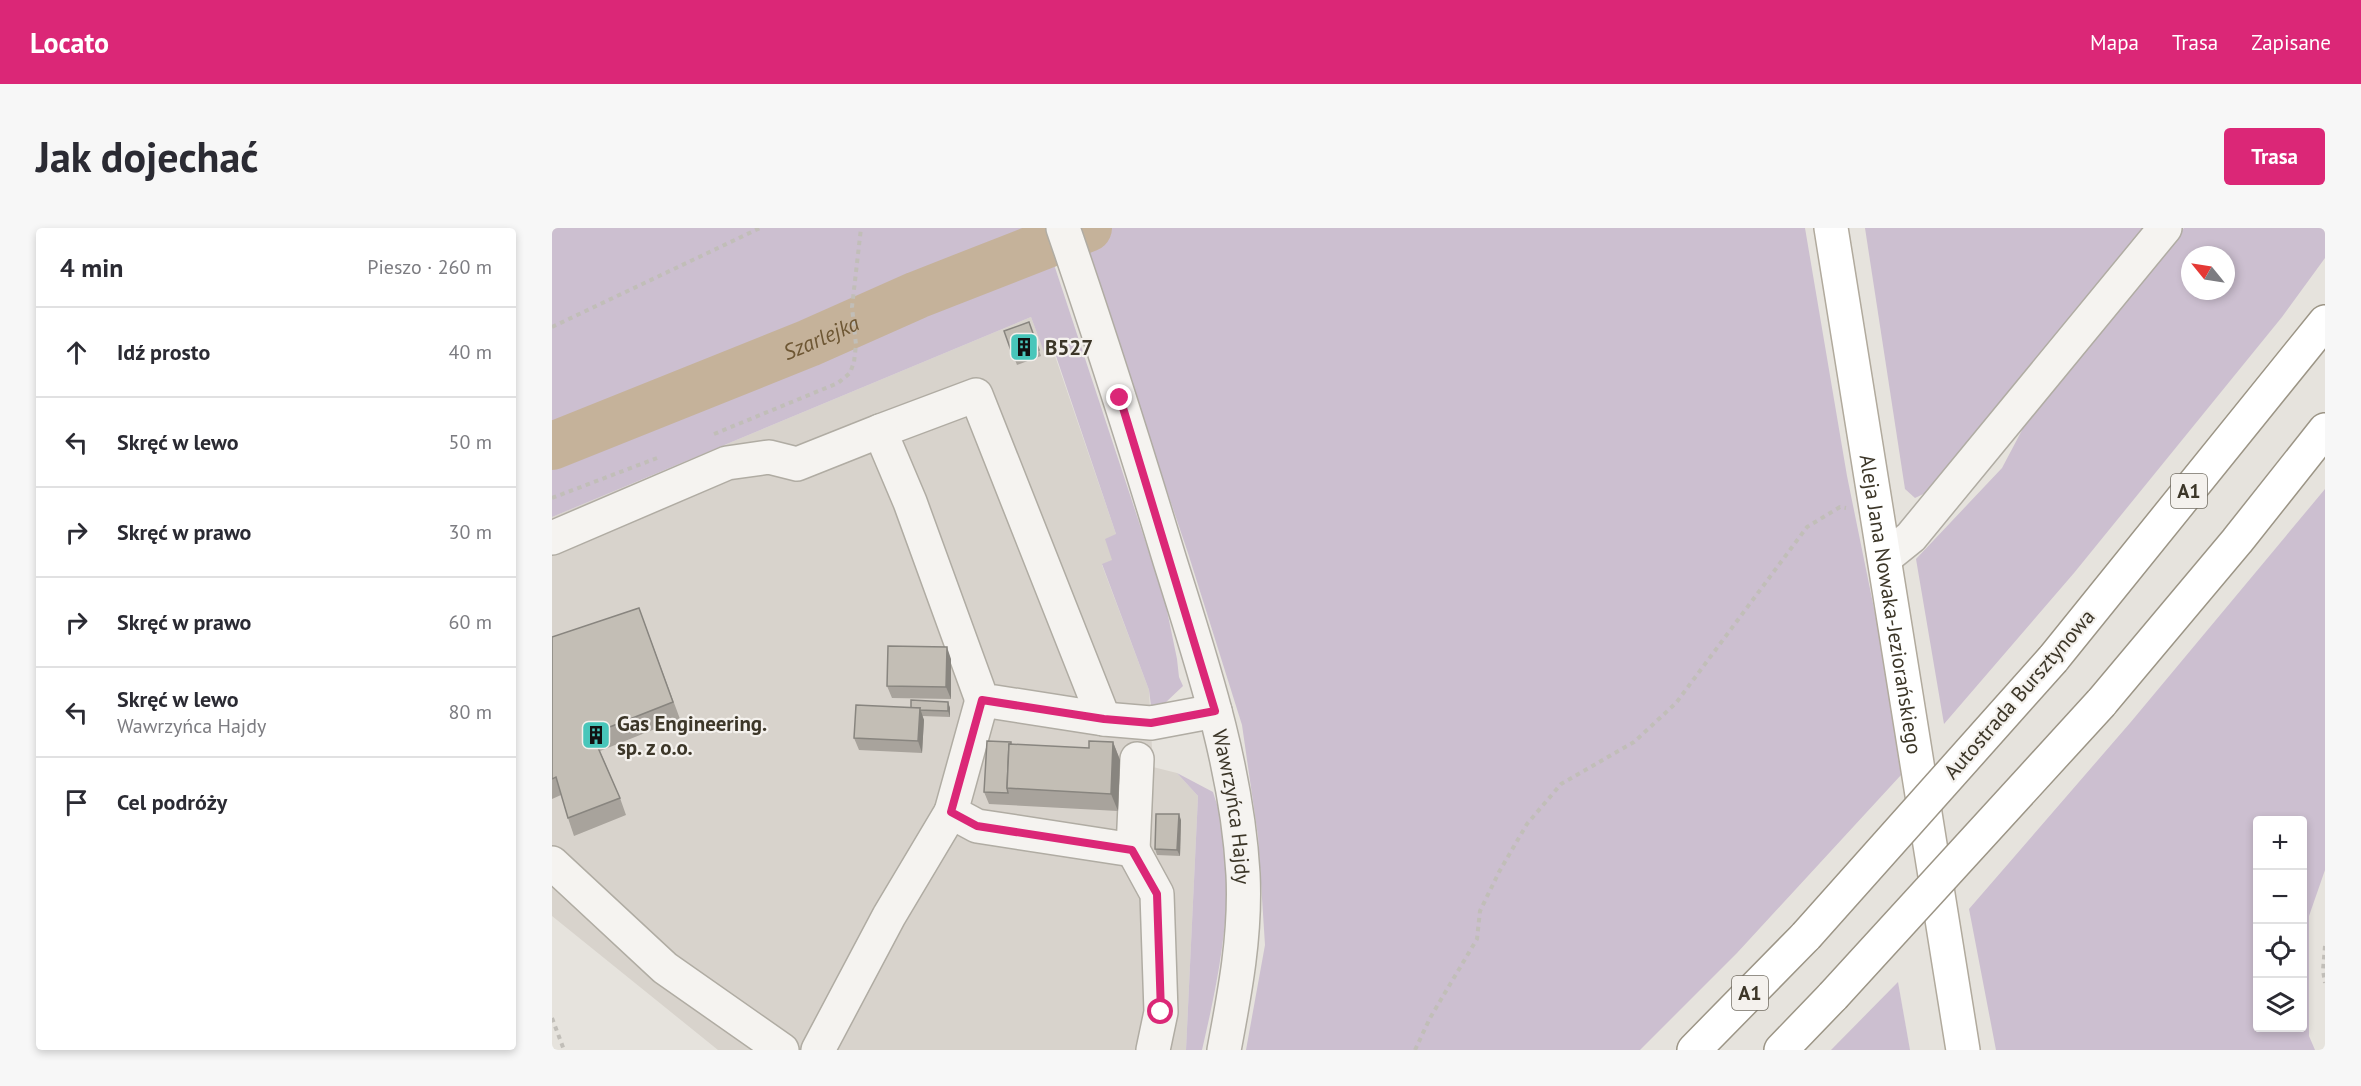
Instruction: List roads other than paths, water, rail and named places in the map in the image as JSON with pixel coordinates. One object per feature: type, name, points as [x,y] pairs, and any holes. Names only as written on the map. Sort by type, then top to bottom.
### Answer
[{"type":"main road","name":"Aleja Jana Nowaka-Jeziorańskiego","points":[[1831,228],[1963,1050]]},
{"type":"main road","name":"Autostrada Bursztynowa","points":[[1694,1050],[1806,936],[2053,659],[2325,322]]},
{"type":"main road","points":[[1782,1050],[2101,703],[2237,541],[2325,430]]},
{"type":"street","name":"Wawrzyńca Hajdy","points":[[1063,228],[1120,398],[1215,711],[1237,806],[1243,876],[1243,923],[1237,985],[1224,1050]]},
{"type":"street","points":[[1885,558],[1911,537],[2165,228]]},
{"type":"street","points":[[552,538],[727,463],[769,457],[797,464],[976,395],[1104,719]]},
{"type":"street","points":[[818,1050],[889,916],[951,812],[982,700],[910,502],[880,432]]},
{"type":"street","points":[[982,700],[1104,719],[1151,723],[1215,711]]},
{"type":"street","points":[[1137,759],[1132,850],[1157,894],[1161,1012],[1153,1050]]},
{"type":"street","points":[[951,812],[977,826],[1132,850]]},
{"type":"street","points":[[552,863],[665,968],[782,1050]]},
{"type":"waterway","name":"Szarlejka","points":[[552,446],[809,343],[917,295],[1088,228]]},
{"type":"place","name":"B527","points":[[1024,347]]},
{"type":"place","name":"Gas Engineering. sp. z o.o.","points":[[596,735]]}]
